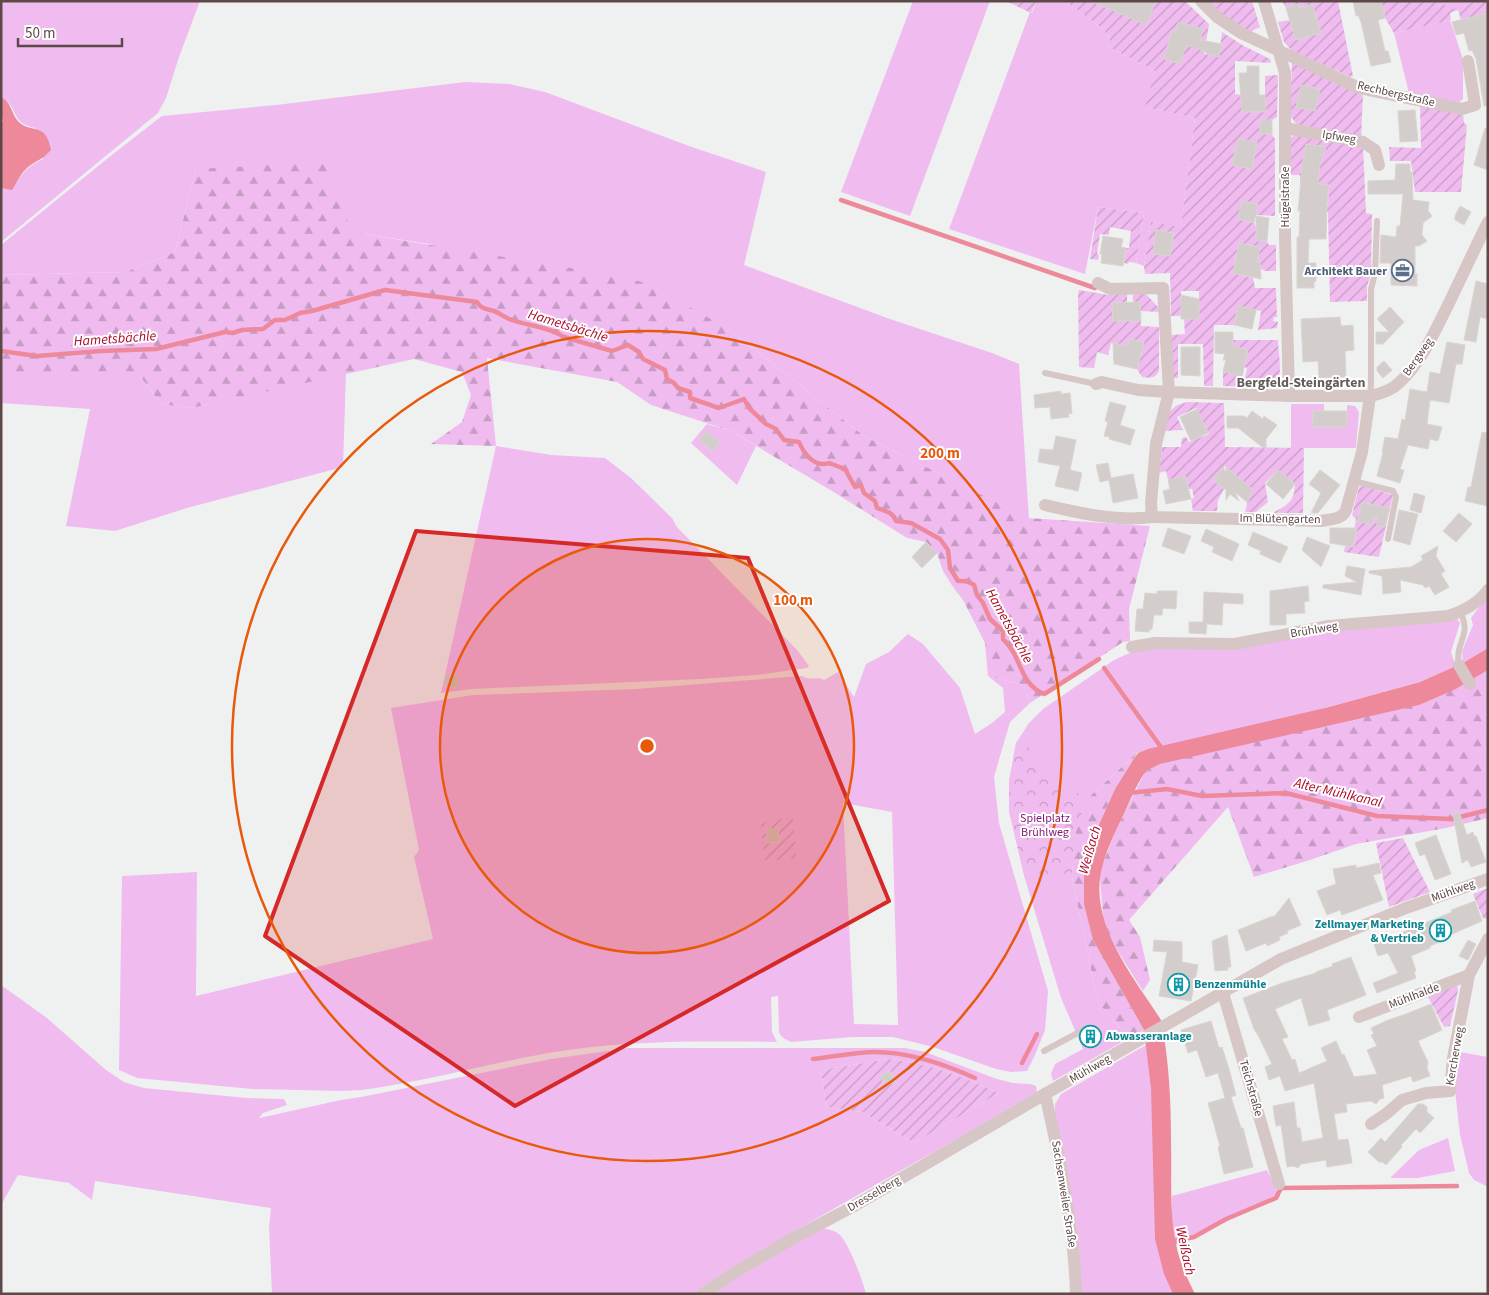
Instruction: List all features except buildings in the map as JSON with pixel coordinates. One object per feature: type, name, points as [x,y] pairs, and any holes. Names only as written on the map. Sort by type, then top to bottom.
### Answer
[{"type":"street","points":[[1201,1],[1218,17],[1241,33],[1278,51]]},
{"type":"street","name":"Hügelstraße","points":[[1264,1],[1285,73],[1284,235],[1288,396]]},
{"type":"street","name":"Rechbergstraße","points":[[1278,51],[1363,88],[1462,109],[1475,105],[1468,61]]},
{"type":"street","name":"Ipfweg","points":[[1285,128],[1364,142],[1375,150],[1379,165]]},
{"type":"street","name":"Bergweg","points":[[1096,384],[1102,382],[1138,390],[1168,392],[1288,396],[1370,396],[1380,394],[1400,382],[1422,354],[1488,222]]},
{"type":"street","points":[[1098,283],[1110,289],[1163,288],[1168,392],[1156,444],[1151,503],[1152,516]]},
{"type":"street","name":"Im Blütengarten","points":[[1045,504],[1102,516],[1142,518],[1152,516],[1322,521],[1340,518],[1346,510],[1362,452],[1370,396]]},
{"type":"street","name":"Brühlweg","points":[[1132,647],[1156,642],[1235,644],[1329,626],[1448,616],[1460,612],[1481,600],[1488,590]]},
{"type":"street","points":[[1459,665],[1470,684]]},
{"type":"street","name":"Mühlweg","points":[[1045,1094],[1281,959],[1406,908],[1488,879]]},
{"type":"street","name":"Kercherweg","points":[[1371,1124],[1402,1100],[1426,1093],[1450,1091],[1453,1058],[1469,975],[1488,939]]},
{"type":"street","name":"Mühlhalde","points":[[1359,1017],[1469,975]]},
{"type":"street","name":"Teichstraße","points":[[1223,993],[1279,1184]]},
{"type":"street","name":"Dresselberg","points":[[703,1294],[734,1273],[792,1239],[854,1206],[1045,1094]]},
{"type":"street","name":"Sachsenweiler Straße","points":[[1045,1094],[1071,1225],[1076,1294]]},
{"type":"lane","points":[[1370,396],[1371,289],[1375,274],[1377,221]]},
{"type":"lane","name":"Bergweg","points":[[1045,373],[1096,384]]},
{"type":"lane","points":[[1354,481],[1393,491],[1396,497],[1388,539]]},
{"type":"lane","points":[[1459,665],[1457,656],[1466,628],[1465,621],[1460,612]]},
{"type":"lane","points":[[1044,1051],[1087,1028]]},
{"type":"highlighted area","points":[[416,531],[748,558],[889,901],[515,1106],[265,936]]},
{"type":"green space","points":[[1,1],[200,1],[166,98],[158,113],[1,242],[1,188],[12,189],[25,171],[43,159],[35,128],[21,122],[7,101],[1,97]]},
{"type":"green space","points":[[913,1],[990,1],[910,216],[841,192]]},
{"type":"green space","points":[[1006,1],[1037,1],[1031,13]]},
{"type":"green space","points":[[1037,1],[1065,1],[1103,29],[1110,40],[1107,46],[1155,71],[1146,107],[1195,118],[1181,228],[1151,222],[1144,266],[1136,263],[1144,213],[1098,207],[1085,274],[949,229],[1030,12],[1032,13]]},
{"type":"green space","points":[[1065,1],[1185,1],[1209,24],[1204,54],[1219,56],[1222,32],[1270,59],[1271,63],[1235,61],[1235,94],[1242,95],[1242,112],[1262,112],[1263,95],[1265,95],[1265,76],[1278,75],[1277,117],[1272,120],[1260,120],[1260,134],[1272,134],[1275,139],[1275,216],[1255,215],[1258,204],[1242,201],[1238,219],[1254,223],[1256,227],[1256,241],[1267,241],[1269,245],[1276,245],[1276,271],[1265,271],[1256,266],[1260,263],[1257,262],[1259,247],[1239,243],[1233,273],[1253,278],[1255,288],[1276,288],[1277,317],[1274,317],[1273,321],[1278,322],[1277,328],[1258,330],[1261,311],[1238,306],[1234,325],[1214,325],[1213,386],[1204,386],[1203,344],[1178,344],[1178,378],[1172,378],[1172,335],[1185,334],[1184,319],[1199,319],[1199,291],[1181,291],[1181,316],[1171,316],[1170,273],[1145,274],[1144,266],[1151,222],[1181,227],[1195,118],[1145,107],[1155,71],[1107,46],[1110,40],[1103,29]]},
{"type":"green space","points":[[1208,1],[1252,1],[1260,27],[1250,32],[1220,13]]},
{"type":"green space","points":[[1282,1],[1338,1],[1353,76],[1351,77],[1292,51],[1284,42],[1278,22],[1290,20],[1296,40],[1321,32],[1312,4],[1299,8],[1298,4],[1286,8]]},
{"type":"green space","points":[[1381,1],[1443,1],[1447,11],[1478,1],[1488,1],[1488,13],[1461,20],[1458,10],[1450,13],[1451,20],[1394,33],[1385,18]]},
{"type":"green space","points":[[1443,1],[1478,1],[1447,12]]},
{"type":"green space","points":[[1450,20],[1463,59],[1463,99],[1458,103],[1409,93],[1394,33]]},
{"type":"green space","points":[[1292,61],[1363,95],[1361,139],[1298,127],[1290,115]]},
{"type":"green space","points":[[465,82],[509,84],[545,92],[689,146],[766,172],[744,265],[1019,364],[1029,519],[864,436],[730,330],[429,244],[351,232],[196,169],[175,252],[126,272],[1,275],[1,245],[162,116],[276,105]]},
{"type":"green space","points":[[1420,106],[1463,114],[1464,123],[1467,125],[1461,192],[1415,192],[1411,161],[1390,161],[1389,147],[1421,148]]},
{"type":"green space","points":[[1298,133],[1363,145],[1366,213],[1372,214],[1371,274],[1367,286],[1367,301],[1330,302],[1328,212],[1314,211],[1313,204],[1328,205],[1329,185],[1300,183],[1300,175],[1290,175],[1290,138]]},
{"type":"green space","points":[[324,162],[352,232],[571,268],[648,283],[730,330],[864,436],[1028,518],[1150,526],[1129,609],[1130,641],[1123,642],[1030,703],[1024,685],[988,676],[985,643],[963,600],[943,571],[937,553],[926,542],[907,538],[731,431],[651,405],[617,382],[487,358],[496,446],[431,444],[462,422],[471,395],[462,372],[414,359],[191,408],[161,404],[140,376],[1,376],[1,275],[126,272],[175,252],[196,169]]},
{"type":"green space","points":[[1098,207],[1144,213],[1136,263],[1124,263],[1126,248],[1129,248],[1131,231],[1110,227],[1109,235],[1100,234],[1098,260],[1090,259]]},
{"type":"green space","points":[[1079,290],[1108,295],[1127,294],[1127,302],[1112,303],[1113,321],[1141,321],[1141,326],[1159,327],[1159,371],[1154,377],[1142,377],[1137,369],[1144,342],[1130,339],[1128,346],[1111,343],[1108,355],[1097,352],[1094,368],[1079,367]]},
{"type":"green space","points":[[1133,294],[1146,294],[1158,307],[1159,312],[1140,311],[1140,302],[1133,302]]},
{"type":"green space","points":[[1229,340],[1278,340],[1280,373],[1276,384],[1272,388],[1223,386],[1223,371],[1245,377],[1247,368],[1244,367],[1248,351],[1227,345]]},
{"type":"green space","points":[[346,373],[343,467],[187,508],[115,531],[66,526],[90,409],[1,403],[1,376],[140,376],[161,404],[191,408]]},
{"type":"green space","points":[[1188,402],[1224,403],[1225,447],[1304,448],[1303,513],[1273,513],[1292,499],[1295,484],[1278,470],[1265,483],[1268,502],[1256,512],[1245,512],[1251,489],[1225,466],[1213,480],[1224,489],[1218,500],[1217,511],[1193,511],[1191,499],[1194,498],[1192,489],[1189,489],[1185,476],[1168,480],[1166,471],[1159,473],[1162,447],[1181,447],[1182,438],[1186,437],[1189,442],[1209,434],[1196,408],[1177,417],[1183,430],[1164,431],[1170,411]]},
{"type":"green space","points":[[1291,404],[1324,404],[1324,411],[1313,411],[1347,427],[1347,405],[1355,406],[1359,412],[1356,448],[1291,448]]},
{"type":"green space","points":[[707,424],[731,431],[756,446],[737,485],[691,443]]},
{"type":"green space","points":[[496,446],[552,455],[605,458],[631,478],[672,518],[677,527],[798,651],[809,666],[807,668],[756,675],[472,689],[441,693]]},
{"type":"green space","points":[[1363,486],[1393,495],[1379,557],[1344,552],[1345,546],[1354,547],[1356,519],[1352,515],[1359,487]]},
{"type":"green space","points":[[1488,595],[1488,648],[1463,663],[1462,651],[1473,625],[1471,618]]},
{"type":"green space","points":[[1456,617],[1460,623],[1451,652],[1456,667],[1420,682],[1329,707],[1137,753],[1086,800],[1074,837],[1072,877],[1098,1003],[1121,1029],[1131,1037],[1053,1081],[1051,1074],[1055,1064],[1083,1049],[1061,998],[1025,879],[1009,811],[1009,782],[1016,743],[1029,723],[1043,709],[1114,660],[1134,651]]},
{"type":"green space","points":[[908,634],[923,644],[960,688],[975,734],[1005,712],[1003,688],[988,676],[1024,685],[1030,703],[1010,722],[994,777],[999,823],[1048,991],[1045,1030],[1027,1071],[1011,1072],[996,1069],[933,1047],[893,1037],[852,1037],[792,1042],[781,1036],[779,1032],[778,996],[771,997],[772,1032],[777,1042],[672,1042],[620,1044],[568,1050],[362,1090],[252,1089],[137,1078],[119,1070],[122,876],[197,872],[196,996],[433,939],[414,857],[419,850],[391,708],[473,695],[635,689],[802,676],[824,680],[838,672],[854,697],[866,664],[889,652]],"holes":[[[843,803],[892,812],[898,1025],[854,1024]]]},
{"type":"green space","points":[[1488,670],[1488,818],[1446,828],[1356,844],[1254,877],[1228,807],[1129,920],[1140,937],[1150,980],[1143,991],[1110,939],[1103,917],[1100,878],[1102,866],[1114,834],[1145,772],[1160,764],[1456,689]]},
{"type":"green space","name":"Spielplatz Brühlweg","points":[[1016,743],[1028,747],[1063,798],[1075,791],[1086,800],[1074,838],[1072,877],[1025,879],[1009,811],[1009,782]]},
{"type":"green space","points":[[1137,753],[1115,789],[1097,829],[1086,862],[1093,940],[1144,1030],[1131,1037],[1121,1029],[1098,1003],[1072,877],[1074,837],[1086,800]]},
{"type":"green space","points":[[793,818],[796,858],[765,861],[761,825],[769,820]]},
{"type":"green space","points":[[1403,838],[1430,892],[1389,907],[1376,843]]},
{"type":"green space","points":[[1488,888],[1488,919],[1483,918],[1473,894]]},
{"type":"green space","points":[[1457,983],[1458,991],[1450,1026],[1444,1027],[1426,993]]},
{"type":"green space","points":[[1,985],[47,1018],[106,1070],[124,1082],[144,1088],[247,1098],[284,1099],[287,1105],[263,1113],[259,1118],[551,1059],[629,1048],[905,1048],[925,1052],[997,1079],[1036,1086],[1037,1092],[776,1242],[695,1294],[272,1294],[269,1227],[271,1208],[95,1181],[92,1200],[69,1183],[18,1175],[1,1205]],"holes":[[[888,1059],[945,1071],[999,1093],[914,1143],[862,1112],[826,1107],[821,1070]]]},
{"type":"green space","points":[[1146,1045],[1173,1294],[1081,1294],[1055,1104],[1061,1094]]},
{"type":"green space","points":[[1460,1052],[1488,1057],[1488,1187],[1474,1180],[1469,1173],[1460,1135],[1455,1090]]},
{"type":"green space","points":[[888,1059],[931,1067],[999,1093],[914,1143],[862,1112],[826,1107],[821,1070]]},
{"type":"green space","points":[[1448,1138],[1455,1171],[1418,1178],[1390,1178],[1419,1150]]},
{"type":"green space","points":[[1267,1170],[1280,1197],[1176,1245],[1172,1221],[1172,1196]]},
{"type":"green space","points":[[821,1228],[836,1232],[844,1240],[855,1263],[866,1294],[714,1294],[735,1279]]},
{"type":"water","points":[[1,97],[9,104],[17,120],[27,127],[41,131],[45,135],[51,150],[26,169],[12,190],[1,188],[1,125],[3,120],[1,117]]},
{"type":"water","name":"Weißach","points":[[1488,648],[1488,670],[1456,689],[1419,705],[1160,764],[1146,772],[1135,790],[1106,855],[1099,889],[1101,909],[1107,929],[1126,967],[1161,1020],[1164,1035],[1170,1095],[1174,1231],[1181,1263],[1195,1294],[1173,1294],[1164,1274],[1155,1239],[1151,1090],[1144,1030],[1093,940],[1084,904],[1086,862],[1097,829],[1115,789],[1138,753],[1148,749],[1329,707],[1420,682],[1463,663]]},
{"type":"waterway","points":[[841,200],[1095,288]]},
{"type":"waterway","name":"Hametsbächle","points":[[1,351],[37,356],[156,349],[225,332],[233,333],[242,330],[263,329],[275,320],[285,320],[300,313],[385,290],[477,302],[482,307],[509,319],[612,351],[628,345],[639,352],[643,359],[665,370],[667,379],[678,388],[690,392],[690,398],[719,408],[744,399],[749,408],[766,424],[776,429],[784,440],[799,442],[807,455],[815,462],[819,464],[829,463],[845,469],[855,487],[861,485],[864,493],[875,501],[877,508],[891,514],[896,521],[911,523],[940,539],[948,550],[950,568],[958,581],[967,581],[974,585],[977,595],[990,619],[1003,631],[1003,639],[1014,653],[1025,677],[1030,684],[1044,694],[1099,659]]},
{"type":"waterway","name":"Hametsbächle","points":[[1104,668],[1163,750]]},
{"type":"waterway","name":"Alter Mühlkanal","points":[[1129,793],[1167,789],[1202,796],[1286,793],[1377,816],[1452,819],[1488,810]]},
{"type":"waterway","points":[[1022,1063],[1037,1034]]},
{"type":"waterway","points":[[813,1059],[875,1052],[901,1054],[951,1068],[975,1078]]},
{"type":"waterway","name":"Weißach","points":[[1170,1242],[1194,1237],[1226,1219],[1276,1198],[1281,1188],[1457,1186]]},
{"type":"place","name":"Architekt Bauer","points":[[1403,271]]},
{"type":"place","name":"Zellmayer Marketing & Vertrieb","points":[[1440,931]]},
{"type":"place","name":"Benzenmühle","points":[[1178,984]]},
{"type":"place","name":"Abwasseranlage","points":[[1090,1036]]},
{"type":"district","name":"Bergfeld-Steingärten","points":[[1301,383]]}]
